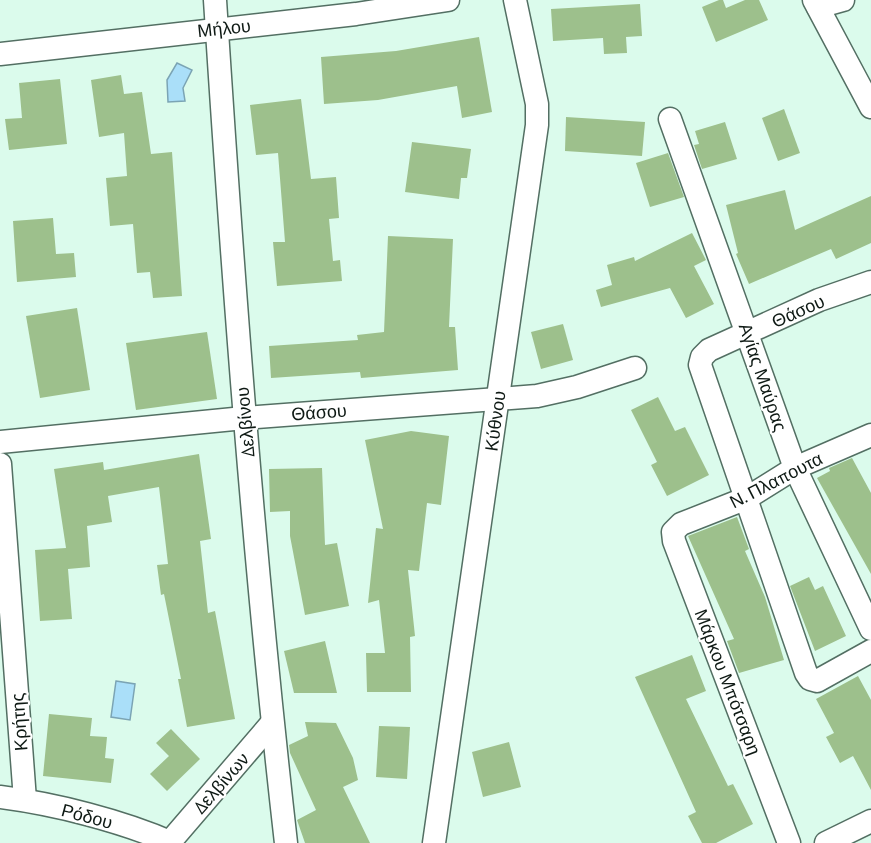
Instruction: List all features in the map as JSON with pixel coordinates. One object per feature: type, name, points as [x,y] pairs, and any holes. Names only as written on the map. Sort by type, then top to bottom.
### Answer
[{"type":"street","name":"Δελβίνου","points":[[215,0],[244,418],[272,723],[286,843]]},
{"type":"street","name":"Μήλου","points":[[0,54],[356,14],[448,0]]},
{"type":"street","name":"Κύθνου","points":[[434,843],[537,125],[537,104],[515,0]]},
{"type":"street","points":[[843,0],[816,4],[871,108]]},
{"type":"street","name":"Αγίας Μαύρας","points":[[670,119],[795,468],[871,629]]},
{"type":"street","name":"Θάσου","points":[[747,498],[700,365],[702,357],[709,350],[819,300],[871,282]]},
{"type":"street","name":"Θάσου","points":[[0,442],[244,418],[537,396],[577,387],[635,368]]},
{"type":"street","name":"Ν. Πλαπουτα","points":[[681,524],[747,498],[795,468],[871,435]]},
{"type":"street","name":"Κρήτης","points":[[0,464],[25,800]]},
{"type":"street","points":[[747,498],[806,673],[810,679],[817,681],[871,651]]},
{"type":"street","name":"Μάρκου Μπότσαρη","points":[[681,524],[673,532],[674,541],[789,843]]},
{"type":"street","name":"Δελβίνων","points":[[170,843],[272,723]]},
{"type":"street","name":"Ρόδου","points":[[0,797],[25,800],[102,819],[170,843]]},
{"type":"street","points":[[826,843],[871,821]]},
{"type":"water","points":[[177,63],[192,70],[183,88],[185,101],[168,102],[167,80]]},
{"type":"water","points":[[116,681],[135,684],[130,720],[111,717]]},
{"type":"building","points":[[723,0],[726,8],[745,0],[759,0],[768,20],[716,42],[702,7]]},
{"type":"building","points":[[640,4],[642,36],[626,37],[627,53],[604,54],[603,38],[553,41],[551,9]]},
{"type":"building","points":[[479,37],[492,112],[462,118],[457,86],[378,100],[324,104],[321,57],[396,51]]},
{"type":"building","points":[[121,75],[124,94],[142,92],[151,154],[172,152],[182,296],[153,298],[150,272],[137,273],[133,224],[110,226],[106,178],[127,176],[124,133],[99,137],[91,80]]},
{"type":"building","points":[[60,79],[67,144],[9,150],[5,119],[22,118],[19,83]]},
{"type":"building","points":[[301,99],[311,179],[336,177],[339,218],[329,219],[333,261],[340,260],[342,281],[277,286],[273,242],[285,242],[278,153],[256,155],[250,105]]},
{"type":"building","points":[[784,109],[800,153],[778,161],[762,118]]},
{"type":"building","points":[[566,117],[645,122],[642,156],[565,151]]},
{"type":"building","points":[[725,122],[737,159],[702,169],[694,145],[699,144],[695,131]]},
{"type":"building","points":[[412,142],[471,149],[467,178],[461,178],[459,199],[405,192]]},
{"type":"building","points":[[668,153],[684,197],[650,207],[636,163]]},
{"type":"building","points":[[785,190],[795,230],[871,196],[871,243],[836,259],[831,249],[749,284],[736,254],[738,253],[726,205]]},
{"type":"building","points":[[53,218],[56,254],[74,253],[76,277],[17,282],[13,221]]},
{"type":"building","points":[[692,233],[706,260],[694,266],[714,304],[686,318],[670,288],[601,307],[596,290],[612,285],[607,265],[634,257],[635,261]]},
{"type":"building","points":[[388,236],[453,239],[449,327],[455,327],[458,370],[361,378],[360,372],[271,378],[269,346],[358,340],[357,335],[384,332]]},
{"type":"building","points":[[77,308],[90,390],[40,398],[26,316]]},
{"type":"building","points":[[563,324],[573,360],[541,369],[531,332]]},
{"type":"building","points":[[207,332],[217,399],[136,410],[126,343]]},
{"type":"building","points":[[658,397],[675,431],[685,427],[709,475],[667,496],[651,465],[657,462],[631,410]]},
{"type":"building","points":[[411,431],[449,436],[441,505],[427,503],[419,571],[408,570],[415,636],[410,637],[411,692],[367,692],[366,653],[385,653],[379,600],[368,603],[376,528],[383,529],[365,440]]},
{"type":"building","points":[[199,454],[211,539],[200,541],[208,613],[215,611],[235,719],[187,727],[178,679],[181,679],[164,594],[161,595],[157,565],[168,564],[159,487],[108,496],[112,522],[87,526],[90,567],[68,569],[72,619],[40,621],[35,550],[66,548],[54,469],[103,462],[104,470]]},
{"type":"building","points":[[852,458],[871,493],[871,574],[817,478],[830,471],[829,468]]},
{"type":"building","points":[[322,468],[325,545],[337,543],[349,606],[305,615],[290,536],[290,511],[270,512],[269,469]]},
{"type":"building","points":[[737,517],[749,549],[745,551],[765,597],[784,660],[739,673],[727,641],[734,639],[688,536]]},
{"type":"building","points":[[809,577],[815,590],[823,586],[846,636],[815,651],[790,586]]},
{"type":"building","points":[[325,641],[337,693],[294,693],[284,651]]},
{"type":"building","points":[[692,655],[706,691],[686,699],[728,786],[733,784],[753,824],[716,843],[702,843],[688,816],[696,812],[635,677]]},
{"type":"building","points":[[858,676],[871,700],[871,790],[853,756],[840,763],[826,737],[834,733],[816,699]]},
{"type":"building","points":[[49,714],[92,718],[90,736],[107,737],[105,758],[114,759],[111,783],[43,776]]},
{"type":"building","points":[[305,722],[336,723],[353,758],[358,780],[343,787],[370,843],[305,843],[297,820],[316,810],[290,753],[289,745],[308,736]]},
{"type":"building","points":[[379,726],[410,727],[407,779],[376,777]]},
{"type":"building","points":[[171,729],[200,759],[167,791],[150,774],[169,756],[156,743]]},
{"type":"building","points":[[509,742],[521,787],[483,797],[472,752]]}]
